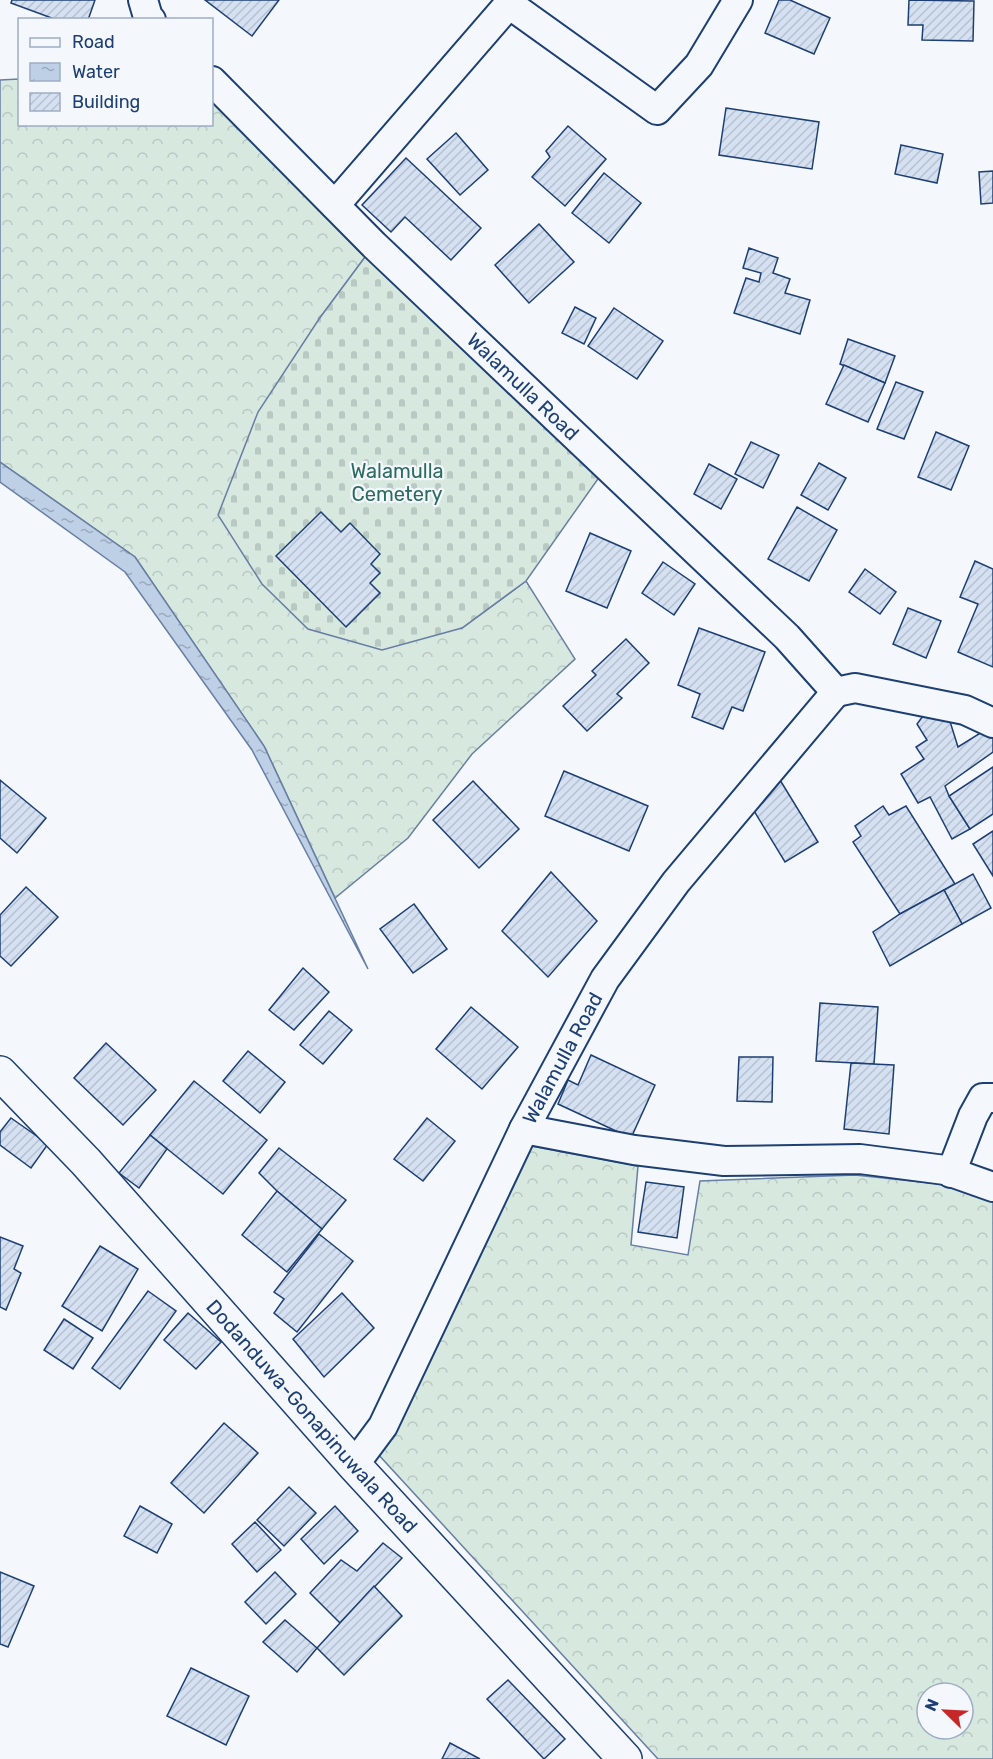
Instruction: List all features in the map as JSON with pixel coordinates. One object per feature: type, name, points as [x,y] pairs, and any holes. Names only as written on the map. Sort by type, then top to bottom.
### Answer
[{"type":"main road","name":"Dodanduwa-Gonapinuwala Road","points":[[0,1073],[86,1162],[354,1465],[625,1759]]},
{"type":"street","points":[[143,0],[149,18]]},
{"type":"street","points":[[336,205],[509,4],[657,110],[699,65],[738,0]]},
{"type":"street","name":"Walamulla Road","points":[[213,82],[374,245],[787,637],[836,692],[676,882],[605,979],[524,1129],[383,1426],[354,1465]]},
{"type":"street","points":[[836,692],[855,688],[964,710],[993,723]]},
{"type":"street","points":[[951,1173],[973,1116],[983,1098],[993,1098]]},
{"type":"street","points":[[524,1129],[634,1150],[724,1161],[860,1158],[951,1173],[993,1187]]},
{"type":"green space","points":[[18,79],[18,126],[213,126],[213,82],[374,245],[319,319],[462,628],[526,581],[575,659],[472,754],[408,838],[335,898],[264,746],[135,557],[0,462],[0,80]]},
{"type":"green space","name":"Walamulla Cemetery","points":[[374,245],[607,466],[526,581],[462,628],[382,650],[308,629],[262,584],[218,515],[258,412],[319,319]]},
{"type":"green space","points":[[526,1145],[638,1166],[631,1245],[688,1255],[700,1181],[855,1175],[950,1185],[993,1201],[993,1759],[658,1759],[377,1453]]},
{"type":"water","points":[[0,462],[135,557],[264,746],[368,969],[252,750],[125,572],[0,482]]},
{"type":"building","points":[[12,0],[95,0],[89,18],[52,18],[11,3]]},
{"type":"building","points":[[205,0],[279,0],[252,36]]},
{"type":"building","points":[[779,0],[790,0],[830,18],[814,54],[765,33]]},
{"type":"building","points":[[909,0],[974,1],[973,41],[922,40],[923,25],[908,25]]},
{"type":"building","points":[[726,108],[819,122],[812,169],[719,155]]},
{"type":"building","points":[[568,126],[606,159],[565,206],[532,177],[550,157],[546,151]]},
{"type":"building","points":[[456,133],[488,170],[460,195],[427,159]]},
{"type":"building","points":[[901,145],[943,154],[937,183],[895,174]]},
{"type":"building","points":[[406,158],[481,228],[451,260],[405,217],[391,232],[362,205]]},
{"type":"building","points":[[993,171],[993,203],[981,204],[979,172]]},
{"type":"building","points":[[604,173],[641,203],[609,243],[572,213]]},
{"type":"building","points":[[539,224],[574,262],[529,303],[495,265]]},
{"type":"building","points":[[749,248],[778,258],[773,273],[790,279],[785,293],[810,300],[800,334],[734,313],[746,278],[759,282],[761,273],[743,268]]},
{"type":"building","points":[[575,307],[596,318],[584,344],[562,333]]},
{"type":"building","points":[[614,308],[663,341],[637,379],[588,346]]},
{"type":"building","points":[[848,339],[895,356],[885,383],[840,364]]},
{"type":"building","points":[[844,365],[885,383],[868,422],[826,404]]},
{"type":"building","points":[[896,382],[923,392],[904,439],[877,429]]},
{"type":"building","points":[[936,432],[969,446],[951,490],[918,477]]},
{"type":"building","points":[[751,442],[779,455],[763,488],[735,474]]},
{"type":"building","points":[[819,463],[846,478],[828,510],[801,495]]},
{"type":"building","points":[[709,464],[737,479],[721,509],[694,494]]},
{"type":"building","points":[[797,507],[837,530],[809,581],[768,559]]},
{"type":"building","points":[[321,512],[341,532],[350,523],[380,554],[371,564],[380,573],[370,583],[380,593],[346,627],[276,556]]},
{"type":"building","points":[[590,533],[631,551],[607,608],[566,591]]},
{"type":"building","points":[[975,561],[993,569],[993,667],[958,652],[978,604],[960,597]]},
{"type":"building","points":[[663,562],[695,584],[674,615],[642,593]]},
{"type":"building","points":[[865,569],[896,592],[880,614],[849,592]]},
{"type":"building","points":[[908,608],[941,621],[926,658],[893,644]]},
{"type":"building","points":[[699,628],[765,652],[743,711],[732,707],[723,729],[692,717],[700,694],[678,685]]},
{"type":"building","points":[[626,639],[649,663],[617,694],[622,698],[587,731],[563,706],[596,675],[592,671]]},
{"type":"building","points":[[929,708],[948,715],[958,747],[985,730],[993,734],[993,752],[945,786],[970,829],[952,839],[930,797],[918,803],[901,774],[924,759],[916,747],[927,740],[917,724]]},
{"type":"building","points":[[993,767],[993,814],[970,829],[949,796]]},
{"type":"building","points":[[564,771],[648,806],[629,851],[545,816]]},
{"type":"building","points":[[0,780],[46,818],[17,853],[0,838]]},
{"type":"building","points":[[780,780],[818,842],[785,862],[748,801]]},
{"type":"building","points":[[473,781],[519,829],[479,868],[433,820]]},
{"type":"building","points":[[883,806],[889,815],[906,806],[955,884],[900,914],[853,842],[861,836],[855,826]]},
{"type":"building","points":[[993,831],[993,876],[973,844]]},
{"type":"building","points":[[551,872],[597,921],[548,977],[502,931]]},
{"type":"building","points":[[973,874],[991,908],[962,924],[944,890]]},
{"type":"building","points":[[26,887],[58,917],[11,966],[0,956],[0,915]]},
{"type":"building","points":[[944,890],[962,924],[890,966],[873,932]]},
{"type":"building","points":[[414,904],[447,949],[413,973],[380,929]]},
{"type":"building","points":[[303,968],[329,992],[294,1030],[269,1010]]},
{"type":"building","points":[[820,1003],[878,1007],[874,1064],[816,1061]]},
{"type":"building","points":[[471,1007],[518,1047],[482,1089],[436,1049]]},
{"type":"building","points":[[329,1011],[352,1030],[323,1064],[300,1045]]},
{"type":"building","points":[[106,1043],[156,1090],[123,1125],[74,1078]]},
{"type":"building","points":[[248,1051],[285,1082],[260,1113],[223,1081]]},
{"type":"building","points":[[591,1055],[655,1085],[631,1138],[558,1104],[568,1080],[578,1085]]},
{"type":"building","points":[[739,1057],[773,1057],[772,1102],[737,1101]]},
{"type":"building","points":[[851,1063],[894,1065],[889,1134],[844,1129]]},
{"type":"building","points":[[194,1081],[267,1140],[223,1194],[150,1135]]},
{"type":"building","points":[[11,1118],[48,1144],[31,1168],[0,1145],[0,1132]]},
{"type":"building","points":[[427,1118],[455,1141],[423,1181],[394,1159]]},
{"type":"building","points":[[150,1135],[167,1149],[139,1188],[119,1173]]},
{"type":"building","points":[[279,1148],[346,1200],[322,1229],[259,1173]]},
{"type":"building","points":[[646,1182],[684,1187],[677,1238],[638,1232]]},
{"type":"building","points":[[277,1191],[322,1229],[287,1272],[242,1235]]},
{"type":"building","points":[[319,1234],[353,1261],[297,1332],[274,1313],[284,1299],[274,1292]]},
{"type":"building","points":[[0,1237],[23,1246],[14,1269],[21,1273],[6,1310],[0,1307]]},
{"type":"building","points":[[100,1246],[138,1269],[102,1331],[62,1306]]},
{"type":"building","points":[[148,1291],[176,1311],[120,1389],[92,1368]]},
{"type":"building","points":[[342,1293],[374,1328],[324,1377],[293,1339]]},
{"type":"building","points":[[188,1313],[221,1342],[196,1369],[164,1340]]},
{"type":"building","points":[[64,1319],[93,1338],[73,1369],[44,1350]]},
{"type":"building","points":[[224,1423],[258,1453],[204,1513],[171,1483]]},
{"type":"building","points":[[289,1487],[316,1513],[284,1546],[257,1520]]},
{"type":"building","points":[[140,1506],[172,1524],[157,1553],[124,1536]]},
{"type":"building","points":[[335,1506],[358,1531],[324,1564],[301,1539]]},
{"type":"building","points":[[255,1522],[281,1550],[257,1572],[232,1544]]},
{"type":"building","points":[[383,1543],[402,1558],[340,1623],[310,1593],[341,1560],[357,1571]]},
{"type":"building","points":[[0,1572],[34,1586],[8,1647],[0,1644]]},
{"type":"building","points":[[275,1572],[296,1594],[266,1624],[245,1602]]},
{"type":"building","points":[[374,1586],[402,1616],[344,1675],[317,1648]]},
{"type":"building","points":[[285,1620],[317,1648],[297,1672],[263,1642]]},
{"type":"building","points":[[191,1668],[249,1696],[226,1745],[167,1716]]},
{"type":"building","points":[[508,1680],[565,1739],[544,1759],[487,1699]]},
{"type":"building","points":[[450,1743],[480,1759],[442,1759]]}]
